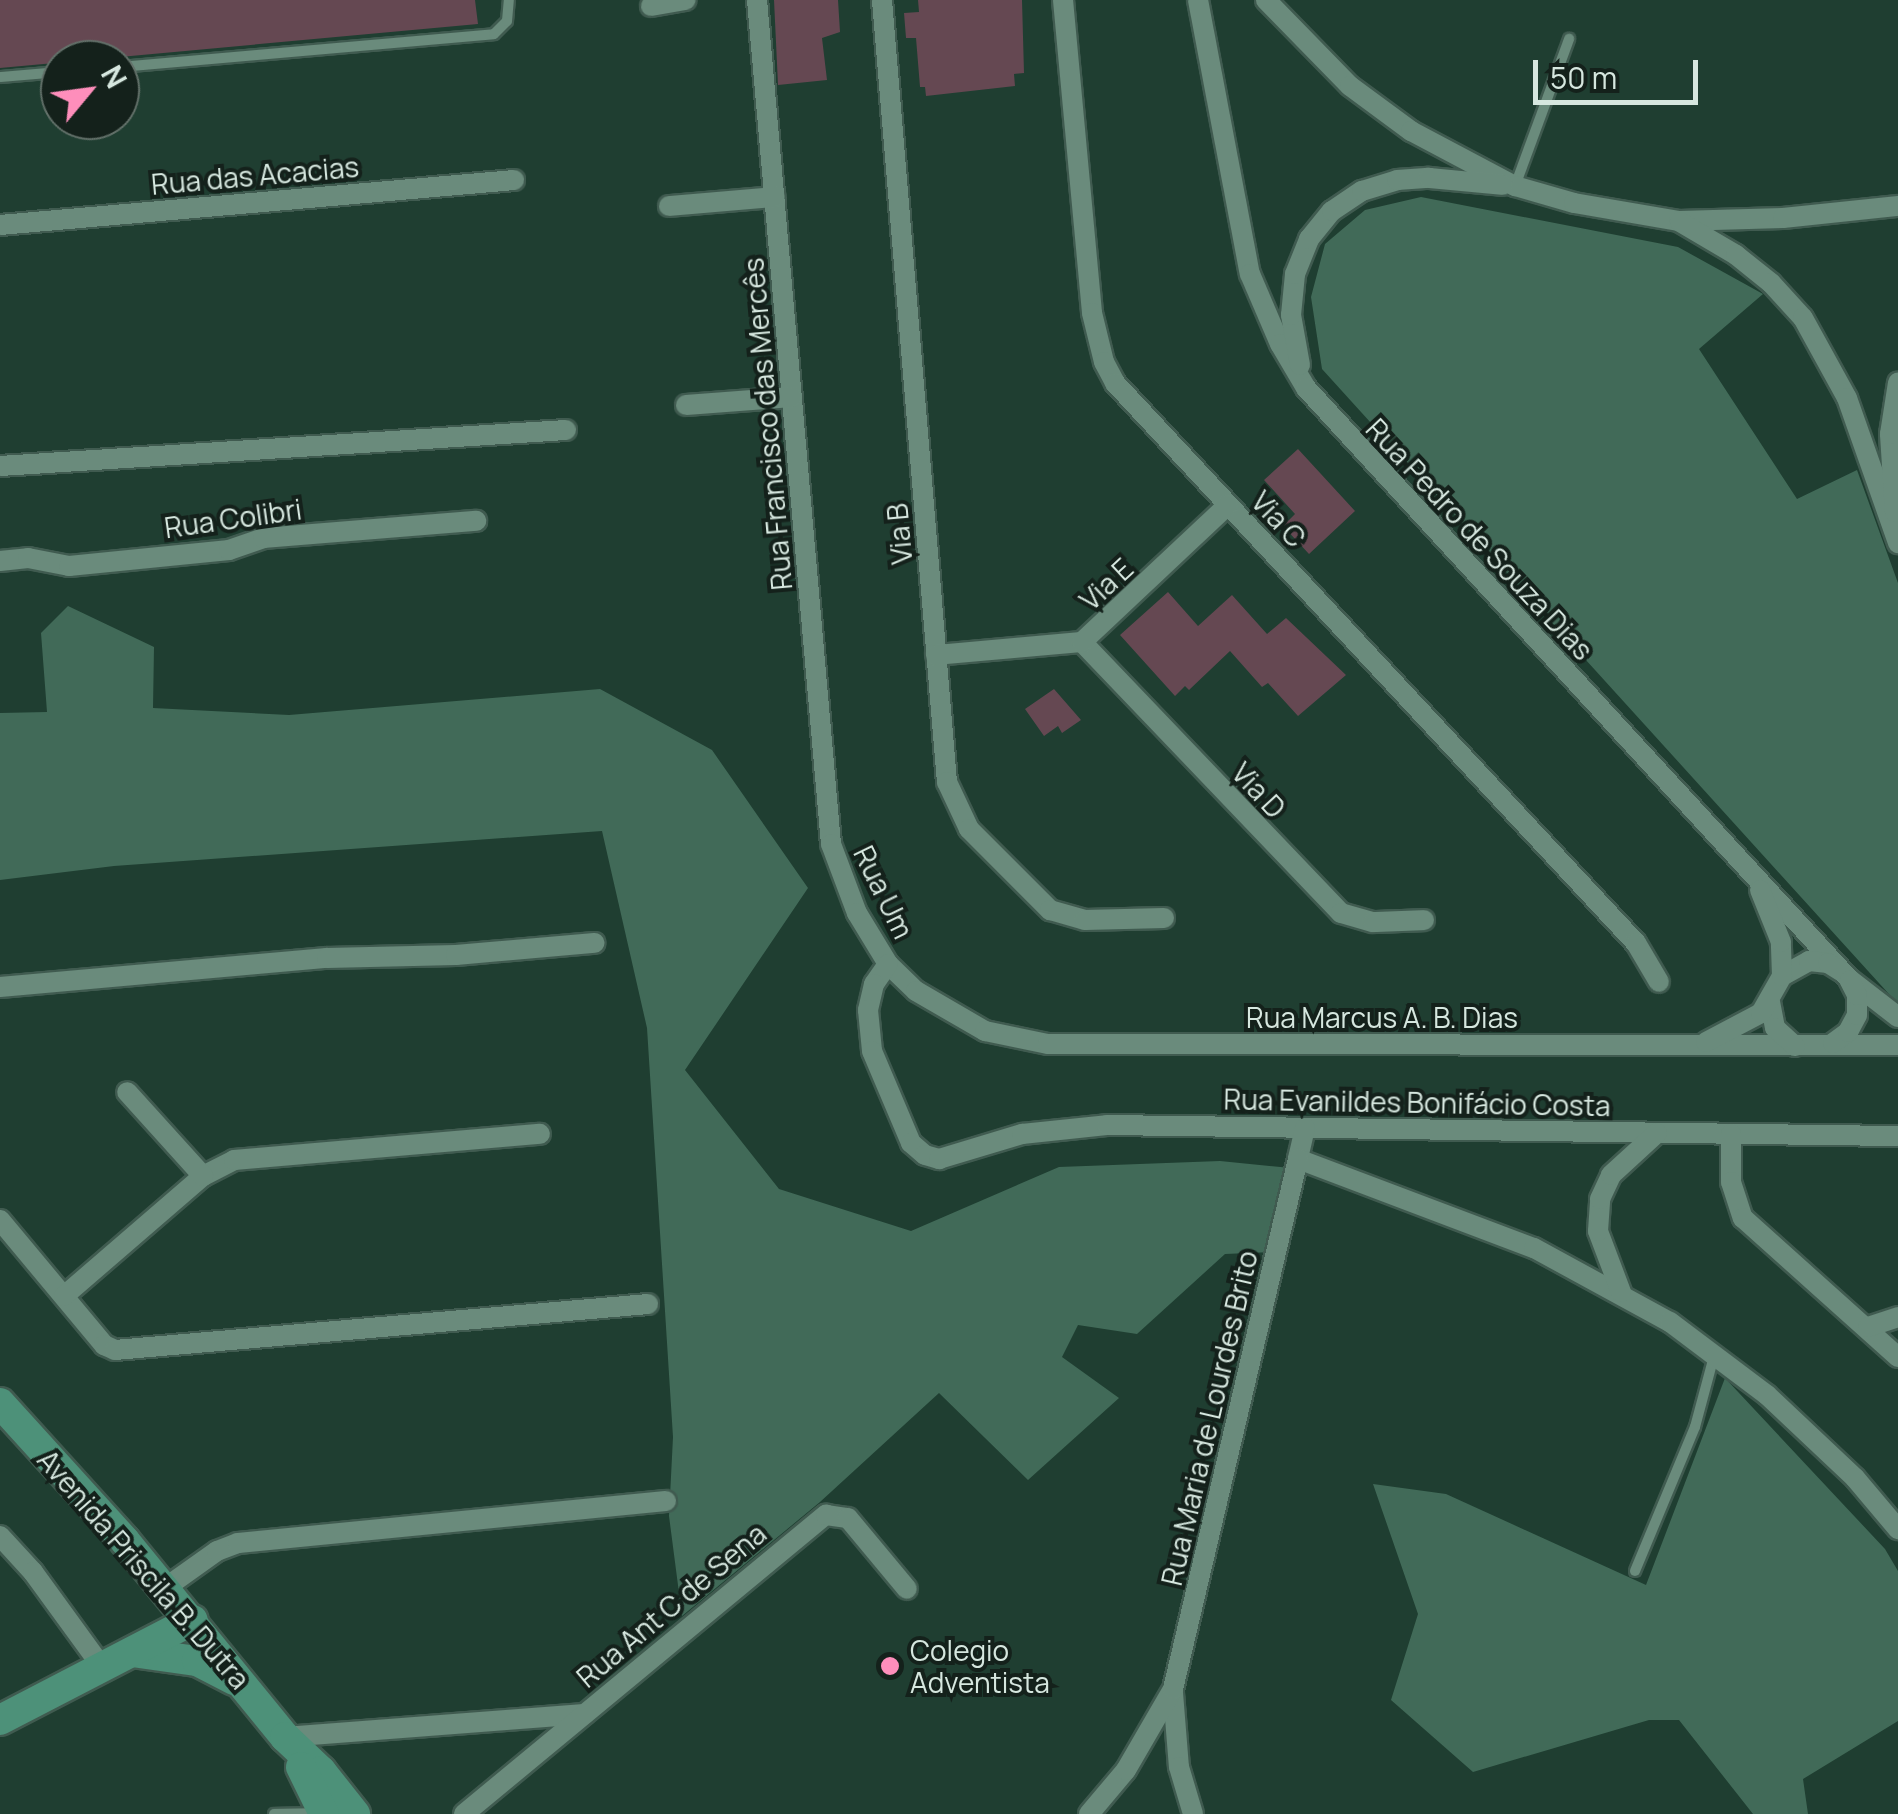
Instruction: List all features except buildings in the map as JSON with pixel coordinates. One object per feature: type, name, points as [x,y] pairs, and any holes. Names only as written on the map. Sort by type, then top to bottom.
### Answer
[{"type":"street","points":[[651,6],[685,0]]},
{"type":"street","name":"Rua Francisco das Mercês","points":[[757,0],[831,844]]},
{"type":"street","name":"Via B","points":[[882,0],[946,782],[969,829],[1050,910],[1085,920],[1164,918]]},
{"type":"street","name":"Via C","points":[[1064,0],[1092,313],[1104,362],[1130,401],[1636,943],[1660,982]]},
{"type":"street","name":"Rua Pedro de Souza Dias","points":[[1198,0],[1250,274],[1280,344],[1306,388],[1846,975],[1898,1017]]},
{"type":"street","points":[[1266,0],[1350,86],[1411,130],[1515,186]]},
{"type":"street","points":[[1306,388],[1291,315],[1295,274],[1309,239],[1332,211],[1362,190],[1396,180],[1429,178],[1515,186],[1574,203],[1678,221],[1783,218],[1898,206]]},
{"type":"street","name":"Rua das Acacias","points":[[0,225],[514,180]]},
{"type":"street","points":[[669,206],[775,197]]},
{"type":"street","points":[[1678,221],[1736,256],[1771,283],[1803,318],[1847,398],[1898,543]]},
{"type":"street","points":[[1898,383],[1890,434],[1898,528]]},
{"type":"street","points":[[686,406],[792,396]]},
{"type":"street","points":[[0,466],[566,430]]},
{"type":"street","name":"Via E","points":[[936,655],[1082,642],[1228,505]]},
{"type":"street","name":"Rua Colibri","points":[[0,561],[28,558],[69,566],[229,550],[263,538],[476,521]]},
{"type":"street","name":"Via D","points":[[1082,642],[1333,906],[1373,922],[1424,920]]},
{"type":"street","name":"Rua Um","points":[[831,844],[857,913],[888,964]]},
{"type":"street","points":[[1700,1045],[1750,1022],[1770,1002],[1782,976],[1781,942],[1751,870]]},
{"type":"street","points":[[0,987],[309,959],[456,956],[594,943]]},
{"type":"street","points":[[1782,976],[1808,961],[1828,963],[1846,975],[1857,995],[1856,1014],[1848,1032],[1833,1043]]},
{"type":"street","name":"Rua Marcus A. B. Dias","points":[[888,964],[948,1014],[985,1030],[1048,1044],[1898,1045]]},
{"type":"street","name":"Rua Evanildes Bonifácio Costa","points":[[888,964],[874,984],[868,1010],[872,1052],[911,1143],[925,1155],[938,1158],[987,1141],[1057,1129],[1305,1128],[1898,1136]]},
{"type":"street","points":[[1770,1002],[1775,1028],[1795,1046]]},
{"type":"street","points":[[128,1092],[203,1176]]},
{"type":"street","name":"Rua Maria de Lourdes Brito","points":[[1088,1814],[1126,1770],[1173,1689],[1305,1128]]},
{"type":"street","points":[[1621,1292],[1598,1231],[1600,1199],[1611,1174],[1657,1133]]},
{"type":"street","points":[[64,1296],[203,1176],[234,1160],[540,1134]]},
{"type":"street","points":[[1731,1134],[1731,1182],[1743,1218],[1898,1357]]},
{"type":"street","points":[[1298,1158],[1472,1222],[1621,1292],[1714,1355],[1812,1436],[1898,1529]]},
{"type":"street","points":[[0,1220],[104,1345],[131,1352],[648,1304]]},
{"type":"street","points":[[1868,1327],[1898,1317]]},
{"type":"street","name":"Avenida Priscila B. Dutra","points":[[0,1403],[165,1588],[183,1626],[218,1652],[285,1737]]},
{"type":"street","points":[[165,1588],[216,1551],[238,1544],[666,1502]]},
{"type":"street","name":"Rua Ant C de Sena","points":[[464,1814],[826,1515],[848,1518],[907,1589]]},
{"type":"street","points":[[0,1536],[33,1572],[102,1667]]},
{"type":"street","points":[[0,1720],[183,1626]]},
{"type":"street","points":[[132,1652],[197,1661],[248,1690]]},
{"type":"street","name":"Rua Maria de Lourdes Brito","points":[[1173,1689],[1179,1767],[1193,1814]]},
{"type":"street","points":[[285,1737],[584,1714]]},
{"type":"street","points":[[285,1737],[324,1814]]},
{"type":"street","points":[[285,1737],[321,1771],[356,1814]]},
{"type":"lane","points":[[140,65],[494,34],[508,22],[509,0]]},
{"type":"lane","points":[[1515,186],[1569,39]]},
{"type":"lane","points":[[0,77],[40,74]]},
{"type":"lane","points":[[1635,1571],[1695,1427],[1714,1355]]},
{"type":"lane","points":[[274,1814],[324,1814]]},
{"type":"green space","points":[[1421,197],[1678,247],[1763,294],[1699,349],[1797,499],[1857,470],[1898,583],[1898,1004],[1322,369],[1311,297],[1325,244],[1365,210]]},
{"type":"green space","points":[[68,606],[154,647],[153,708],[289,715],[600,689],[712,750],[808,888],[685,1070],[779,1189],[911,1231],[1059,1167],[1220,1161],[1301,1169],[1272,1252],[1225,1254],[1137,1334],[1078,1325],[1062,1357],[1119,1398],[1028,1480],[939,1393],[820,1502],[682,1616],[669,1516],[673,1437],[647,1028],[602,831],[114,866],[0,880],[0,713],[47,712],[41,633]]},
{"type":"green space","points":[[1725,1378],[1885,1549],[1898,1571],[1898,1721],[1803,1779],[1808,1814],[1753,1814],[1679,1720],[1649,1720],[1473,1772],[1391,1700],[1418,1614],[1373,1484],[1446,1494],[1646,1585]]},
{"type":"place","name":"Colegio Adventista","points":[[890,1666]]}]
